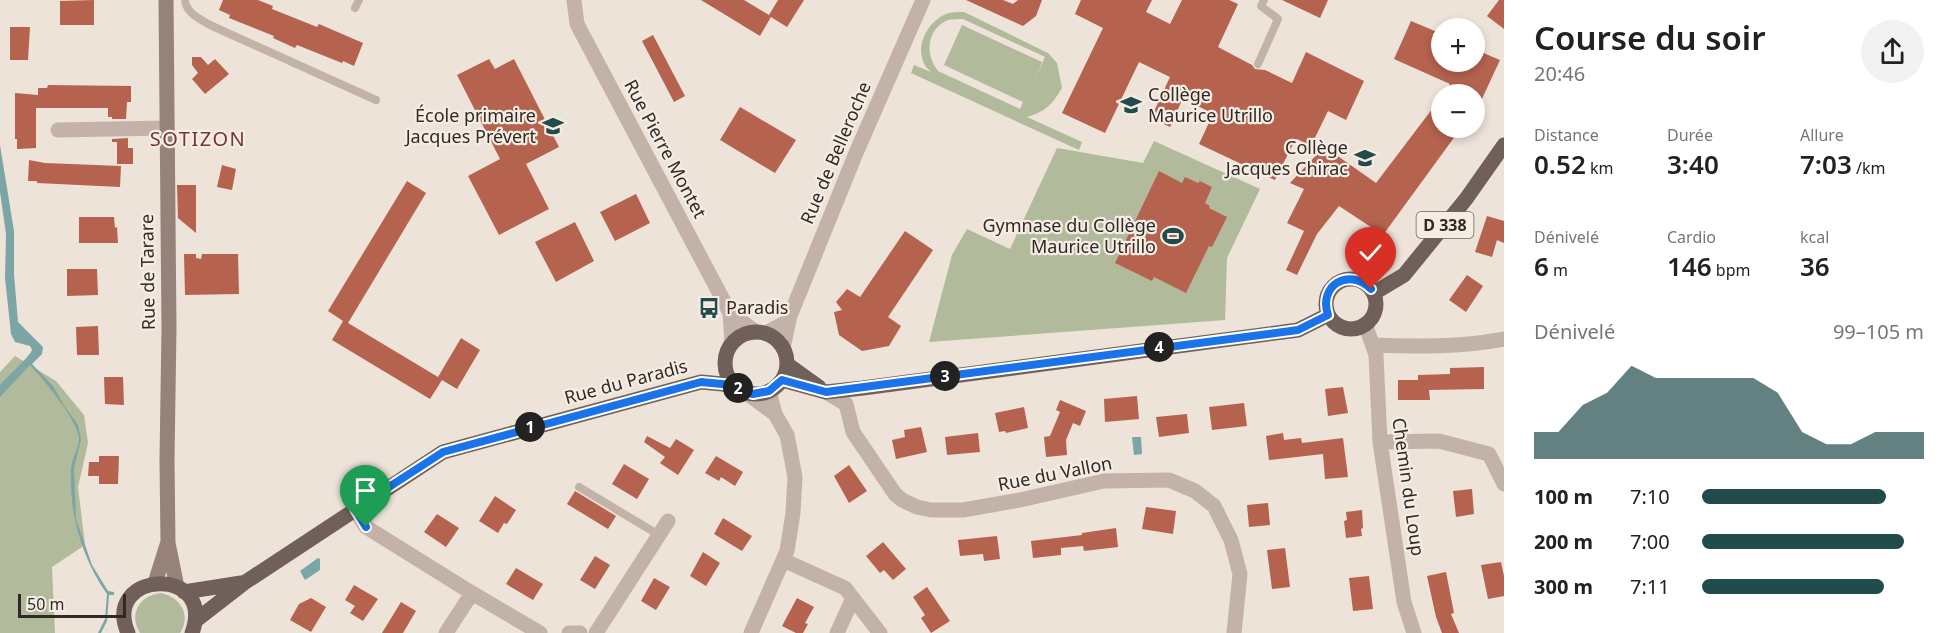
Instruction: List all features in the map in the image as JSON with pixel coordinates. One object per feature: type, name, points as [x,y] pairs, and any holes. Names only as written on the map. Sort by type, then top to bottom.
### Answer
[{"type":"main road","name":"Rue de Tarare","points":[[166,0],[168,543],[180,589]]},
{"type":"main road","name":"D 338","points":[[1374,293],[1404,274],[1466,199],[1504,145]]},
{"type":"main road","points":[[1345,279],[1364,282],[1374,293],[1375,311],[1365,324],[1355,328],[1346,328],[1335,323],[1328,315],[1327,295],[1337,283],[1345,279]]},
{"type":"main road","points":[[782,380],[826,392],[1298,330],[1328,315]]},
{"type":"main road","points":[[746,333],[761,333],[773,337],[783,348],[787,364],[782,380],[769,391],[753,394],[739,388],[725,370],[724,362],[726,352],[732,343],[746,333]]},
{"type":"main road","name":"Rue du Paradis","points":[[701,382],[724,362]]},
{"type":"main road","points":[[787,364],[826,392]]},
{"type":"main road","name":"Rue du Paradis","points":[[194,627],[244,583],[443,452],[701,382],[739,388]]},
{"type":"main road","name":"Rue de Tarare","points":[[155,583],[168,543]]},
{"type":"main road","points":[[128,633],[124,619],[127,604],[135,592],[155,583]]},
{"type":"main road","name":"Rue du Paradis","points":[[155,583],[167,583],[180,589],[244,583]]},
{"type":"main road","points":[[180,589],[191,601],[195,612],[194,627]]},
{"type":"street","name":"Rue Pierre Montet","points":[[574,0],[577,24],[730,313],[732,343]]},
{"type":"street","name":"Rue de Belleroche","points":[[783,348],[787,322],[856,153],[923,0]]},
{"type":"street","points":[[58,130],[166,128]]},
{"type":"street","name":"Rue Pierre Montet","points":[[730,313],[761,333]]},
{"type":"street","points":[[761,333],[787,322]]},
{"type":"street","name":"Chemin du Loup","points":[[1365,324],[1376,355],[1380,442],[1404,602],[1414,633]]},
{"type":"street","points":[[1373,345],[1478,344],[1504,339]]},
{"type":"street","points":[[739,388],[775,414]]},
{"type":"street","points":[[751,633],[787,551],[793,513],[795,477],[787,435],[775,414],[769,391]]},
{"type":"street","name":"Rue du Vallon","points":[[826,392],[846,404],[853,432],[894,494],[917,507],[931,510],[963,510],[1104,481],[1169,480],[1195,491],[1214,506],[1231,540],[1240,574],[1234,633]]},
{"type":"street","points":[[1380,442],[1439,441],[1489,454],[1504,484]]},
{"type":"street","points":[[355,509],[366,527],[540,633]]},
{"type":"street","points":[[596,633],[668,521]]},
{"type":"street","points":[[783,560],[846,588],[880,633]]},
{"type":"street","points":[[446,633],[472,593]]},
{"type":"street","points":[[837,633],[853,598]]},
{"type":"street","points":[[569,633],[580,633]]},
{"type":"lane","points":[[184,0],[185,6],[194,15],[210,25],[376,100]]},
{"type":"lane","points":[[1258,64],[1278,19],[1261,6],[1264,0]]},
{"type":"lane","points":[[579,487],[659,535]]},
{"type":"green space","points":[[964,12],[1048,53],[1057,63],[1062,88],[1048,107],[1027,117],[1082,142],[1079,150],[911,73],[914,65],[931,72],[924,64],[921,54],[923,40],[929,27],[946,14]],"holes":[[[963,19],[1045,57],[1035,79],[1042,62],[962,25],[944,65],[1023,102],[1020,109],[938,71],[931,58],[930,43],[935,30],[941,24],[948,20]]]},
{"type":"green space","points":[[1154,141],[1260,189],[1227,258],[1225,320],[929,342],[952,255],[967,229],[1010,249],[1057,148],[1143,163]]},
{"type":"green space","points":[[15,356],[56,381],[84,415],[88,443],[78,487],[85,545],[52,567],[55,633],[0,633],[0,372]]},
{"type":"green space","points":[[161,593],[174,598],[182,608],[185,620],[180,633],[140,633],[135,619],[138,607],[147,597]]},
{"type":"water","points":[[0,145],[14,231],[14,274],[18,322],[43,347],[42,354],[32,364],[53,386],[78,425],[81,440],[74,468],[76,519],[92,565],[108,591],[114,592],[114,595],[109,595],[107,621],[101,633],[98,633],[105,619],[107,594],[90,565],[78,534],[72,501],[71,468],[79,441],[77,429],[58,399],[30,365],[0,397],[0,385],[32,350],[30,346],[15,342],[11,334],[5,278],[6,234],[0,192]]},
{"type":"water","points":[[1132,437],[1141,437],[1142,454],[1134,455]]},
{"type":"water","points":[[318,558],[320,559],[320,570],[305,580],[300,571]]},
{"type":"building","points":[[94,0],[94,25],[60,25],[60,1]]},
{"type":"building","points":[[223,0],[258,0],[273,6],[272,9],[317,27],[319,24],[363,43],[354,66],[297,45],[295,48],[273,38],[274,36],[229,18],[230,15],[219,10]]},
{"type":"building","points":[[701,0],[744,0],[769,15],[778,0],[804,0],[787,27],[771,17],[760,36]]},
{"type":"building","points":[[966,0],[1003,0],[1013,4],[1018,0],[1042,0],[1036,16],[1023,26]]},
{"type":"building","points":[[1081,0],[1152,0],[1146,12],[1170,24],[1182,0],[1229,0],[1238,4],[1218,47],[1252,65],[1255,69],[1265,70],[1292,83],[1306,52],[1364,81],[1346,120],[1328,111],[1311,146],[1297,139],[1294,142],[1275,180],[1199,144],[1213,114],[1183,98],[1170,127],[1151,118],[1170,77],[1139,62],[1105,133],[1062,113],[1103,28],[1075,14]]},
{"type":"building","points":[[1282,0],[1328,0],[1320,18]]},
{"type":"building","points":[[1499,0],[1504,0],[1504,29],[1487,16]]},
{"type":"building","points":[[1411,21],[1431,29],[1431,72],[1485,72],[1485,54],[1500,60],[1485,92],[1485,84],[1450,84],[1394,59]]},
{"type":"building","points":[[10,27],[30,27],[28,60],[10,60]]},
{"type":"building","points":[[653,35],[685,96],[674,102],[642,41]]},
{"type":"building","points":[[192,57],[201,57],[208,65],[215,59],[229,74],[205,94],[192,79],[198,73],[192,65]]},
{"type":"building","points":[[489,59],[495,69],[514,59],[559,147],[526,164],[549,209],[499,235],[468,176],[500,159],[457,75]]},
{"type":"building","points":[[48,85],[131,86],[131,102],[127,102],[126,119],[108,117],[108,108],[36,108],[36,148],[17,149],[15,93],[38,95],[38,88],[47,88]]},
{"type":"building","points":[[740,107],[796,140],[775,173],[720,140]]},
{"type":"building","points":[[1431,110],[1431,138],[1454,138],[1383,235],[1339,206],[1317,234],[1297,275],[1286,270],[1304,231],[1287,223],[1304,189],[1290,183],[1322,149],[1332,152],[1376,183]]},
{"type":"building","points":[[128,138],[128,148],[133,148],[133,164],[117,164],[117,142],[112,142],[112,139]]},
{"type":"building","points":[[29,160],[45,163],[121,166],[120,187],[28,181]]},
{"type":"building","points":[[222,165],[236,169],[232,190],[217,187]]},
{"type":"building","name":"Gymnase du Collège Maurice Utrillo","points":[[1159,171],[1182,183],[1185,177],[1212,187],[1205,203],[1210,206],[1209,208],[1227,217],[1212,247],[1209,246],[1186,293],[1154,277],[1152,281],[1115,263]]},
{"type":"building","points":[[407,181],[426,193],[348,323],[438,377],[461,338],[480,350],[457,389],[442,380],[430,399],[332,340],[343,321],[328,311]]},
{"type":"building","points":[[177,185],[196,185],[196,233],[178,218]]},
{"type":"building","points":[[636,194],[650,223],[615,241],[600,212]]},
{"type":"building","points":[[1487,216],[1504,221],[1504,243],[1497,240],[1492,257],[1475,252]]},
{"type":"building","points":[[79,217],[114,217],[118,243],[79,243]]},
{"type":"building","points":[[575,222],[594,261],[556,282],[535,242]]},
{"type":"building","points":[[905,231],[933,250],[888,317],[901,326],[889,346],[862,351],[839,335],[834,312],[842,310],[836,302],[847,289],[860,297]]},
{"type":"building","points":[[184,254],[196,254],[196,258],[201,259],[202,254],[238,254],[239,294],[185,295]]},
{"type":"building","points":[[67,269],[97,269],[98,295],[67,296]]},
{"type":"building","points":[[1467,275],[1483,286],[1466,312],[1449,300]]},
{"type":"building","points":[[98,326],[99,355],[77,355],[76,327]]},
{"type":"building","points":[[1484,367],[1484,389],[1429,390],[1430,400],[1398,400],[1398,380],[1418,380],[1418,375],[1450,374],[1450,368]]},
{"type":"building","points":[[104,377],[123,377],[124,405],[105,404]]},
{"type":"building","points":[[1343,387],[1348,413],[1328,416],[1325,389]]},
{"type":"building","points":[[1137,396],[1139,419],[1105,422],[1104,399]]},
{"type":"building","points":[[1060,400],[1086,411],[1080,426],[1073,423],[1066,440],[1067,455],[1046,457],[1044,437],[1050,436],[1060,412],[1056,410]]},
{"type":"building","points":[[1244,403],[1247,426],[1212,430],[1209,407]]},
{"type":"building","points":[[1024,407],[1028,428],[1006,433],[1005,431],[999,432],[995,413]]},
{"type":"building","points":[[1187,414],[1189,433],[1159,437],[1156,417]]},
{"type":"building","points":[[921,427],[927,452],[896,459],[892,440],[905,437],[904,430]]},
{"type":"building","points":[[978,433],[980,452],[947,455],[945,437]]},
{"type":"building","points":[[1283,433],[1284,440],[1301,438],[1302,443],[1343,438],[1348,477],[1325,479],[1323,454],[1269,460],[1266,436]]},
{"type":"building","points":[[647,436],[670,448],[676,439],[694,450],[678,475],[660,463],[665,457],[644,442]]},
{"type":"building","points":[[99,456],[119,456],[118,484],[99,484],[99,476],[88,476],[89,462],[99,462]]},
{"type":"building","points":[[716,456],[743,472],[735,486],[721,477],[719,481],[705,473]]},
{"type":"building","points":[[624,464],[649,479],[637,499],[612,484]]},
{"type":"building","points":[[849,465],[867,491],[849,503],[834,476]]},
{"type":"building","points":[[1472,489],[1474,514],[1456,517],[1453,491]]},
{"type":"building","points":[[575,491],[616,516],[608,529],[567,504]]},
{"type":"building","points":[[495,496],[516,510],[498,533],[479,521]]},
{"type":"building","points":[[1268,503],[1270,525],[1249,527],[1247,505]]},
{"type":"building","points":[[1146,507],[1176,511],[1173,534],[1142,529]]},
{"type":"building","points":[[1362,510],[1362,536],[1346,538],[1344,521],[1347,520],[1346,512]]},
{"type":"building","points":[[437,514],[459,528],[446,547],[424,532]]},
{"type":"building","points":[[723,518],[752,536],[742,551],[714,534]]},
{"type":"building","points":[[1116,528],[1118,547],[1084,551],[1083,546],[1061,548],[1061,555],[1033,558],[1031,541]]},
{"type":"building","points":[[997,536],[1000,559],[984,561],[983,554],[960,556],[958,540]]},
{"type":"building","points":[[883,542],[906,569],[893,580],[884,570],[880,573],[866,556]]},
{"type":"building","points":[[1285,548],[1290,587],[1272,589],[1267,550]]},
{"type":"building","points":[[703,552],[720,563],[706,586],[690,576]]},
{"type":"building","points":[[595,556],[610,565],[595,589],[580,580]]},
{"type":"building","points":[[1501,562],[1504,596],[1488,599],[1481,565]]},
{"type":"building","points":[[516,568],[543,584],[533,600],[506,584]]},
{"type":"building","points":[[1446,572],[1454,613],[1451,614],[1459,633],[1442,633],[1427,576]]},
{"type":"building","points":[[1369,576],[1373,609],[1353,611],[1349,578]]},
{"type":"building","points":[[654,578],[670,587],[656,610],[641,601]]},
{"type":"building","points":[[354,585],[378,599],[363,621],[350,613],[355,606],[345,600]]},
{"type":"building","points":[[927,587],[950,621],[931,633],[921,618],[925,615],[913,597]]},
{"type":"building","points":[[311,598],[326,607],[311,632],[290,620],[299,604]]},
{"type":"building","points":[[797,598],[814,607],[805,623],[808,624],[803,633],[796,633],[782,626]]},
{"type":"building","points":[[401,602],[416,611],[403,633],[382,633]]},
{"type":"place","name":"Collège Maurice Utrillo","points":[[1131,105]]},
{"type":"place","name":"École primaire Jacques Prévert","points":[[553,126]]},
{"type":"place","name":"Collège Jacques Chirac","points":[[1365,158]]},
{"type":"place","name":"Gymnase du Collège Maurice Utrillo","points":[[1173,236]]},
{"type":"place","name":"Paradis","points":[[709,308]]},
{"type":"district","name":"SOTIZON","points":[[198,139]]},
{"type":"route","points":[[366,527],[355,509],[443,452],[701,382],[733,385],[745,392],[761,394],[776,387],[782,380],[826,392],[1298,330],[1328,315],[1327,295],[1337,283],[1345,279],[1355,279],[1364,282],[1371,289]]}]
